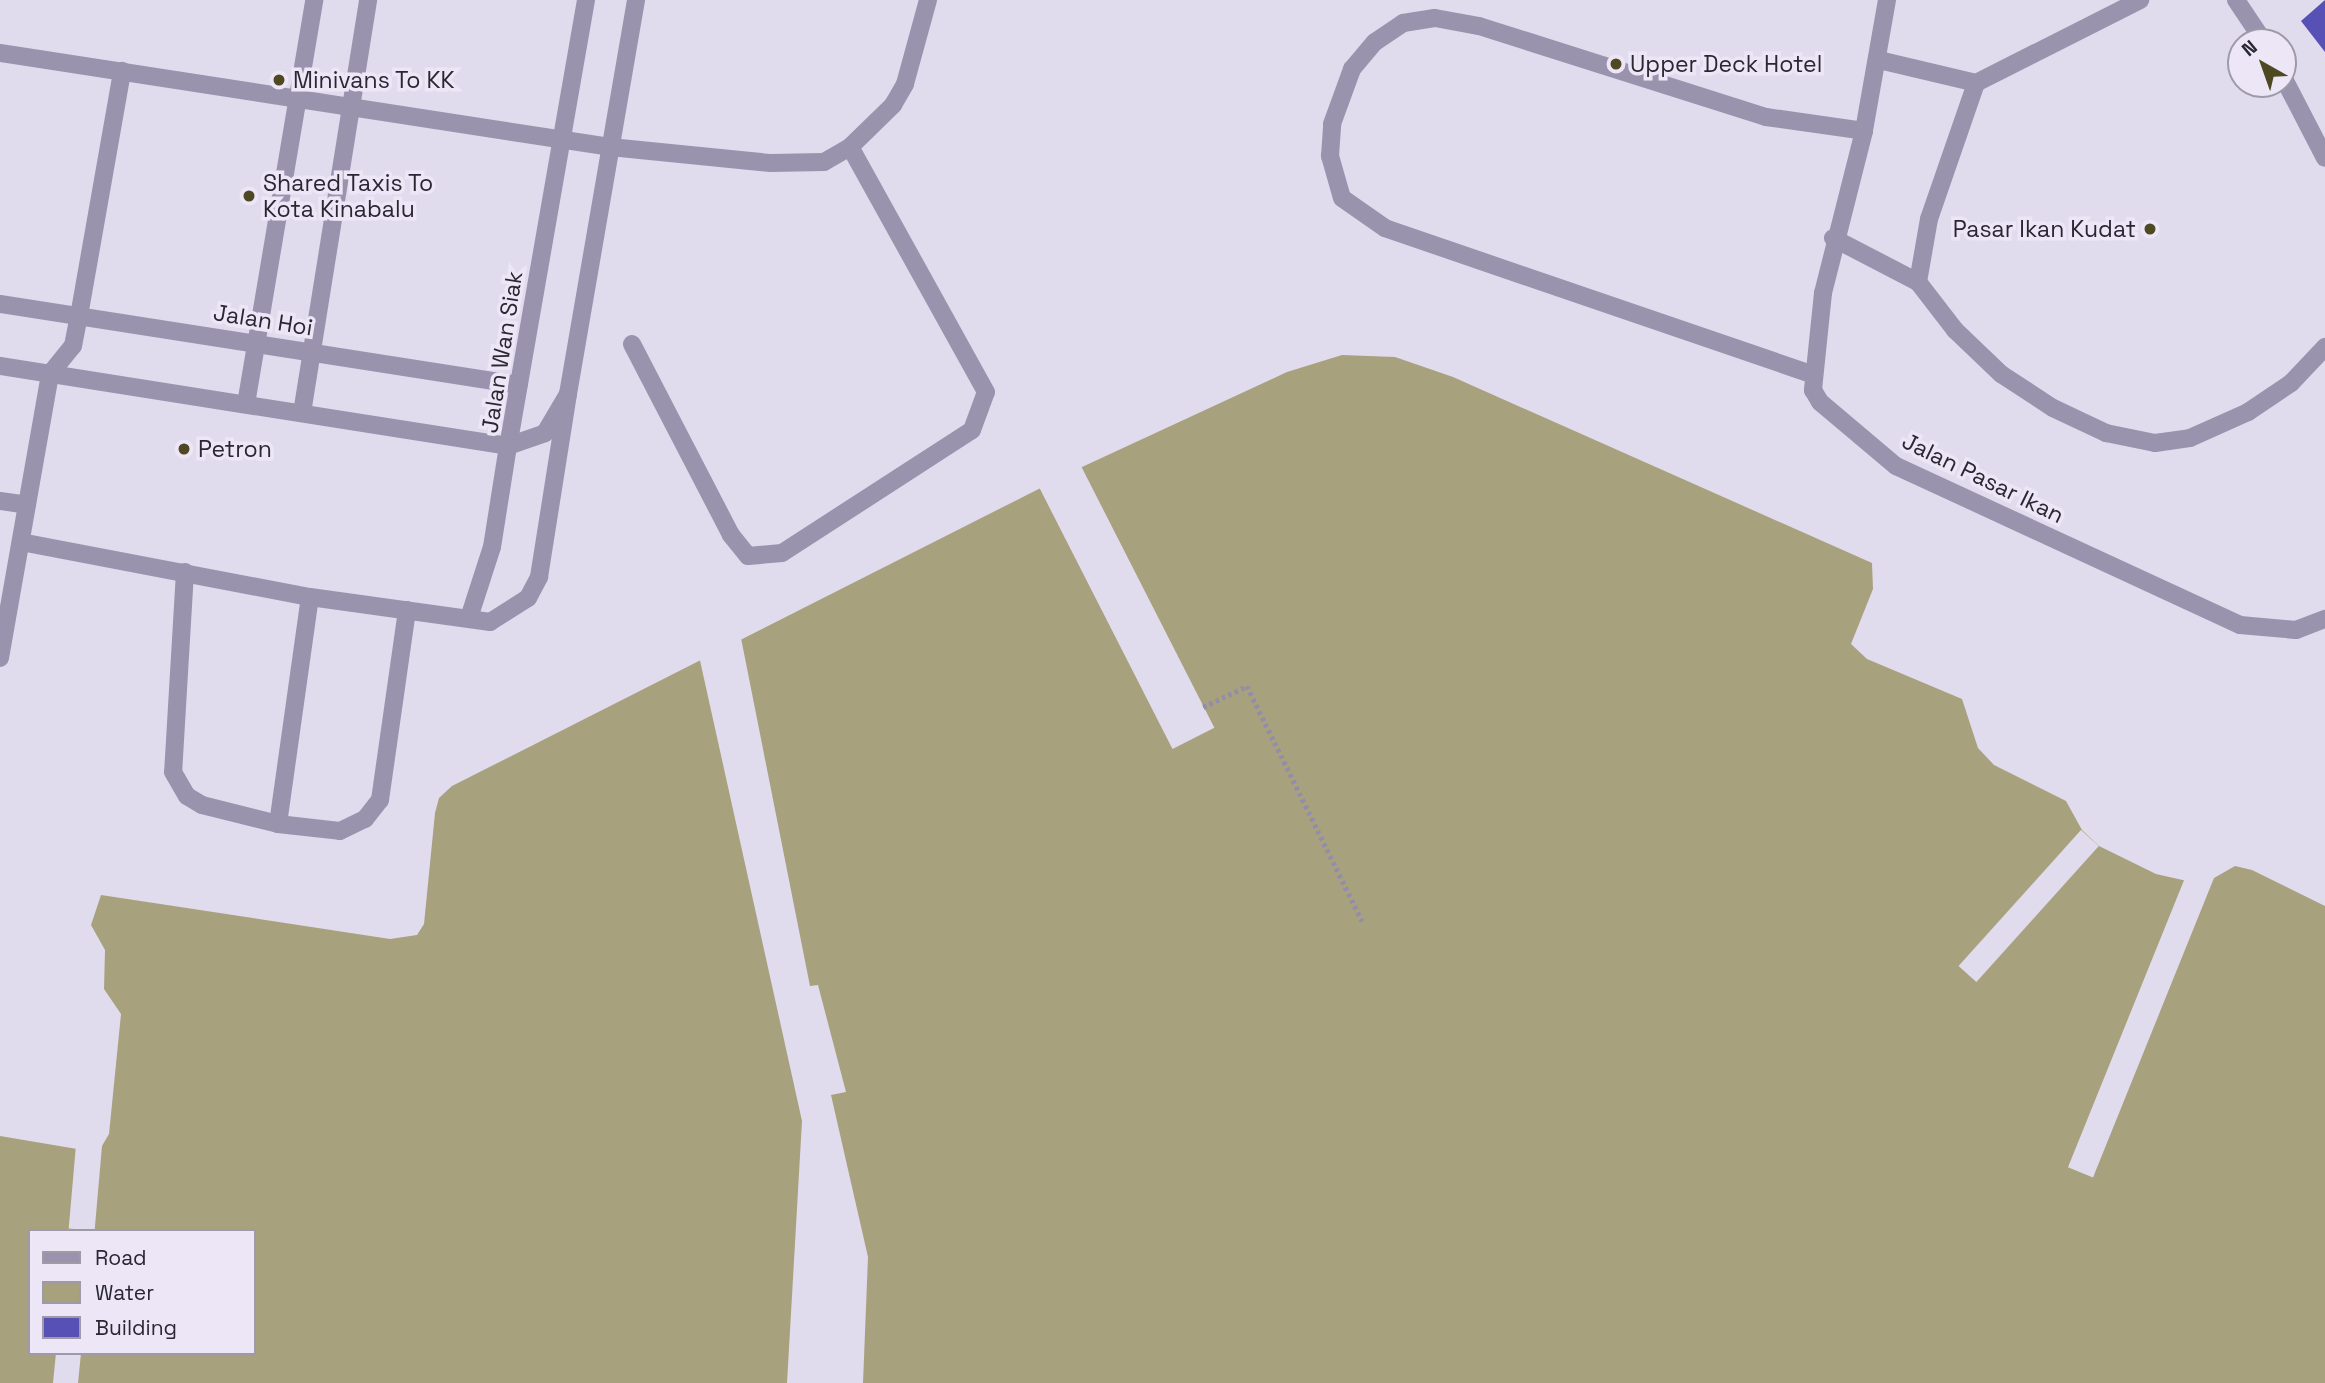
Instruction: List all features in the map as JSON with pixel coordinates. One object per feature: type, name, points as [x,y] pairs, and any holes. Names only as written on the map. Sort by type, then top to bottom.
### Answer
[{"type":"street","points":[[246,404],[314,0]]},
{"type":"street","points":[[302,413],[368,0]]},
{"type":"street","name":"Jalan Wan Siak","points":[[586,0],[508,446],[545,433],[568,394],[636,0]]},
{"type":"street","points":[[0,52],[610,147],[771,163],[824,162],[850,147],[874,127],[905,84],[928,0]]},
{"type":"street","name":"Jalan Pasar Ikan","points":[[1887,0],[1880,60],[1864,131],[1833,238],[1813,390],[1835,419],[1896,466],[2240,625],[2296,630],[2325,619]]},
{"type":"street","points":[[1880,60],[1976,83],[2140,0]]},
{"type":"street","points":[[2236,0],[2255,28]]},
{"type":"street","points":[[1814,375],[1385,228],[1342,198],[1331,156],[1332,124],[1352,69],[1374,42],[1403,23],[1435,18],[1479,26],[1766,117],[1864,131]]},
{"type":"street","points":[[0,658],[50,374],[73,346],[122,71]]},
{"type":"street","points":[[1918,282],[1929,219],[1976,83]]},
{"type":"street","points":[[2294,98],[2325,158]]},
{"type":"street","points":[[632,344],[731,535],[748,556],[782,553],[972,430],[986,392],[850,147]]},
{"type":"street","points":[[1833,238],[1918,282],[1955,330],[2001,374],[2053,408],[2106,433],[2155,443],[2190,438],[2248,412],[2291,383],[2325,347]]},
{"type":"street","name":"Jalan Hoi","points":[[0,304],[519,385]]},
{"type":"street","points":[[0,366],[508,446],[492,547],[470,618]]},
{"type":"street","points":[[21,542],[310,597],[491,622],[512,613],[539,577],[568,394]]},
{"type":"street","points":[[0,501],[27,505]]},
{"type":"street","points":[[185,572],[173,772],[187,796],[202,805],[278,824],[340,831],[365,819],[380,800],[407,610]]},
{"type":"street","points":[[278,824],[310,597]]},
{"type":"path","points":[[1203,708],[1247,686],[1362,921]]},
{"type":"water","points":[[1342,355],[1395,357],[1453,377],[1872,563],[1873,589],[1851,644],[1867,659],[1962,699],[1978,748],[1994,765],[2066,801],[2082,830],[2099,846],[2156,874],[2187,881],[2214,878],[2235,866],[2252,870],[2325,906],[2325,1383],[0,1383],[0,1136],[89,1151],[102,1146],[109,1134],[121,1014],[104,989],[105,950],[91,925],[101,895],[390,939],[417,935],[424,924],[435,813],[439,798],[452,786],[1082,467],[1287,372]]},
{"type":"pier","points":[[1080,464],[1214,728],[1173,749],[1038,485]]},
{"type":"pier","points":[[741,638],[810,986],[818,985],[846,1092],[831,1095],[868,1257],[863,1383],[787,1383],[802,1121],[699,656]]},
{"type":"pier","points":[[2081,830],[2099,846],[1976,982],[1959,966]]},
{"type":"pier","points":[[2189,868],[2214,878],[2093,1177],[2068,1167]]},
{"type":"pier","points":[[76,1144],[102,1146],[95,1229],[69,1228]]},
{"type":"pier","points":[[56,1355],[81,1355],[78,1383],[53,1383]]},
{"type":"building","points":[[2325,0],[2325,52],[2301,21]]},
{"type":"place","name":"Upper Deck Hotel","points":[[1616,64]]},
{"type":"place","name":"Minivans To KK","points":[[279,80]]},
{"type":"place","name":"Shared Taxis To Kota Kinabalu","points":[[249,196]]},
{"type":"place","name":"Pasar Ikan Kudat","points":[[2150,229]]},
{"type":"place","name":"Petron","points":[[184,449]]}]
